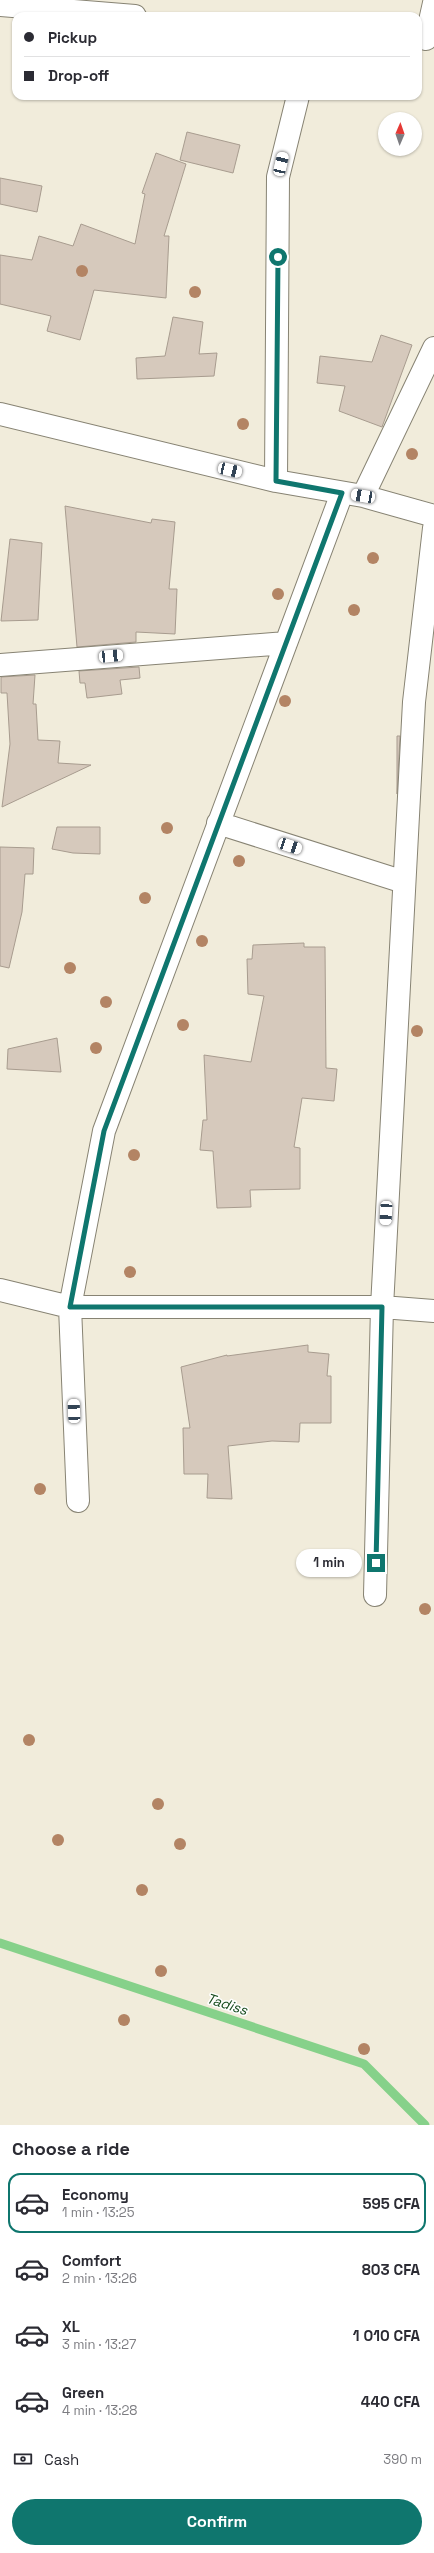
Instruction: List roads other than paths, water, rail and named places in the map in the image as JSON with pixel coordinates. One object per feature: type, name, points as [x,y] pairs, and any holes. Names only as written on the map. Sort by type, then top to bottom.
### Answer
[{"type":"street","points":[[426,39],[434,3]]},
{"type":"street","points":[[0,5],[86,12]]},
{"type":"street","points":[[276,481],[278,177],[297,100]]},
{"type":"street","points":[[78,1501],[70,1307],[104,1131],[286,642],[352,495],[434,348]]},
{"type":"street","points":[[0,414],[276,481],[352,495],[434,516]]},
{"type":"street","points":[[375,1595],[382,1307],[404,882],[414,702],[434,528]]},
{"type":"street","points":[[0,665],[286,642]]},
{"type":"street","points":[[218,823],[404,882]]},
{"type":"street","points":[[0,1290],[70,1307],[382,1307],[434,1311]]},
{"type":"waterway","name":"Tadiss","points":[[0,1943],[364,2064],[425,2125]]}]
